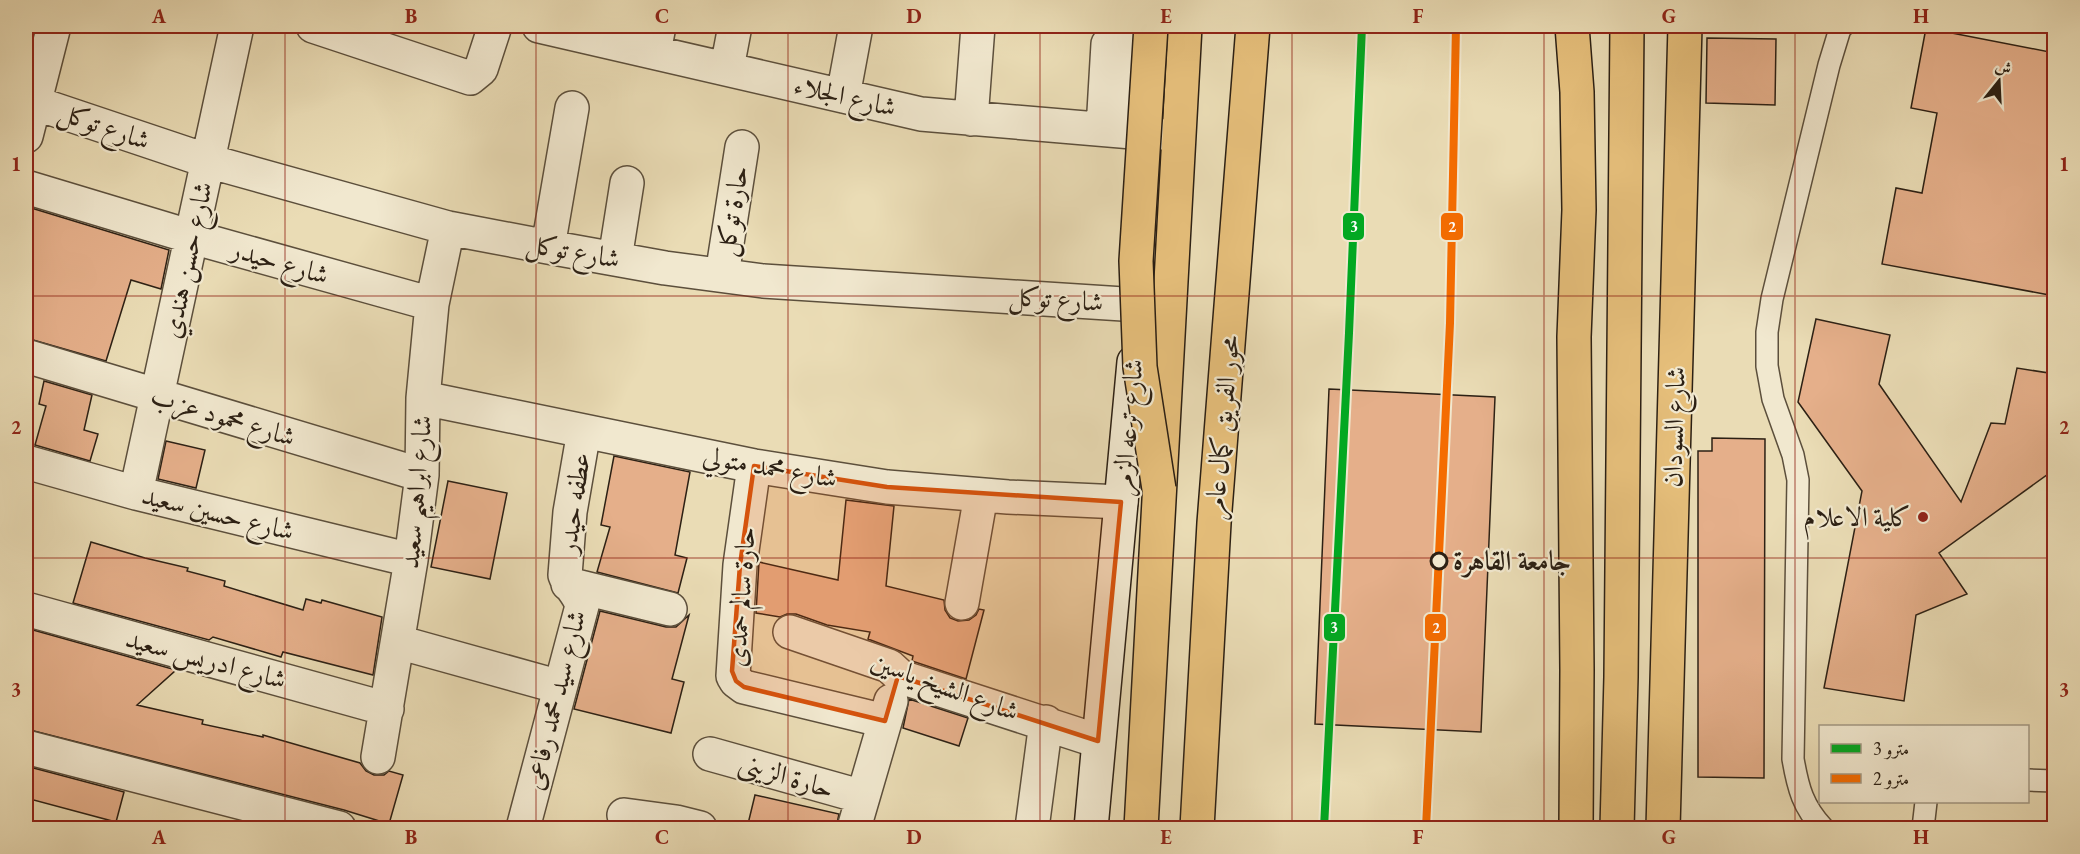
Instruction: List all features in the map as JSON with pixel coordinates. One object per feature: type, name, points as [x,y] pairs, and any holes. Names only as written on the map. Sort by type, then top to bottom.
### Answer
[{"type":"main road","points":[[1151,26],[1136,261],[1136,296],[1140,367],[1159,489]]},
{"type":"main road","points":[[1141,828],[1185,26]]},
{"type":"main road","name":"محور الفريق كمال عامر","points":[[1197,828],[1214,523],[1253,26]]},
{"type":"main road","points":[[1572,26],[1577,92],[1579,210],[1574,337],[1576,828]]},
{"type":"main road","name":"شارع السودان","points":[[1617,828],[1621,676],[1627,26]]},
{"type":"main road","name":"شارع السودان","points":[[1663,828],[1685,26]]},
{"type":"street","points":[[26,136],[30,101],[54,26]]},
{"type":"street","name":"شارع حسن هندي","points":[[136,493],[237,26]]},
{"type":"street","points":[[313,26],[470,78],[481,69],[495,26]]},
{"type":"street","name":"شارع الجلاء","points":[[539,26],[656,39],[727,68],[921,114],[1131,131]]},
{"type":"street","points":[[727,68],[735,26]]},
{"type":"street","points":[[843,96],[856,26]]},
{"type":"street","points":[[971,119],[978,26]]},
{"type":"street","name":"شارع ترعه الزمر","points":[[1091,828],[1139,305],[1131,131],[1162,26]]},
{"type":"street","points":[[1117,35],[1131,131]]},
{"type":"street","name":"شارع توكل","points":[[30,101],[208,161],[448,228],[548,247],[763,280],[1139,305]]},
{"type":"street","points":[[548,247],[573,108]]},
{"type":"street","name":"حارة توكل","points":[[723,275],[742,147]]},
{"type":"street","points":[[615,259],[627,183]]},
{"type":"street","name":"شارع حيدر","points":[[26,187],[192,237],[432,304]]},
{"type":"street","name":"شارع ابراهيم سعيد","points":[[378,757],[411,560],[422,476],[423,398],[432,304],[448,228]]},
{"type":"street","name":"شارع محمود عزب","points":[[26,356],[422,476]]},
{"type":"street","name":"شارع محمد متولي","points":[[423,398],[754,466],[887,487],[981,495],[1120,502]]},
{"type":"street","name":"عطفه حيدر","points":[[567,580],[570,512],[584,431]]},
{"type":"street","name":"شارع حسين سعيد","points":[[26,462],[136,493],[411,560]]},
{"type":"street","name":"حارة سالم حمدى","points":[[754,466],[740,565],[733,676],[744,687],[885,720]]},
{"type":"street","points":[[962,603],[981,495]]},
{"type":"street","points":[[567,580],[670,609]]},
{"type":"street","name":"شارع سيد محمد رفاعى","points":[[524,828],[582,606],[580,597],[567,580]]},
{"type":"street","name":"شارع ادريس سعيد","points":[[26,609],[387,709]]},
{"type":"street","name":"شارع الشيخ ياسين","points":[[790,632],[890,666],[898,674],[1098,741]]},
{"type":"street","points":[[398,642],[560,687]]},
{"type":"street","points":[[854,828],[898,674]]},
{"type":"street","points":[[1032,828],[1046,722]]},
{"type":"street","points":[[26,747],[339,828]]},
{"type":"street","name":"حارة الزينى","points":[[710,754],[863,797]]},
{"type":"street","points":[[624,815],[676,822],[700,828]]},
{"type":"lane","points":[[1823,828],[1810,815],[1798,786],[1793,759],[1798,480],[1791,447],[1773,399],[1767,366],[1767,332],[1772,299],[1829,65],[1840,29],[1843,26]]},
{"type":"lane","points":[[2029,780],[2055,781]]},
{"type":"lane","points":[[1923,828],[1926,803]]},
{"type":"highlighted area","points":[[754,466],[887,487],[1121,502],[1098,741],[898,676],[885,721],[744,687],[736,681],[732,671],[740,565]]},
{"type":"building","points":[[1926,28],[2055,53],[2055,296],[1882,264],[1896,188],[1922,193],[1937,113],[1911,108]]},
{"type":"building","points":[[1707,38],[1776,39],[1775,105],[1706,103]]},
{"type":"building","points":[[28,207],[169,250],[161,289],[131,280],[106,361],[26,338],[26,217]]},
{"type":"building","name":"كلية الاعلام","points":[[1816,319],[1890,335],[1879,384],[1961,502],[1991,423],[2005,424],[2017,368],[2055,374],[2055,469],[1939,553],[1967,594],[1916,615],[1904,701],[1824,688],[1862,491],[1798,402]]},
{"type":"building","points":[[44,381],[92,395],[84,430],[98,434],[90,461],[35,445],[46,406],[39,404]]},
{"type":"building","name":"جامعة القاهرة","points":[[1329,389],[1495,397],[1481,732],[1315,724]]},
{"type":"building","points":[[1712,438],[1765,439],[1764,778],[1698,777],[1698,451],[1712,451]]},
{"type":"building","points":[[166,441],[205,450],[196,488],[158,479]]},
{"type":"building","points":[[614,456],[690,472],[675,555],[687,558],[678,593],[597,572],[610,527],[601,525]]},
{"type":"building","points":[[448,481],[507,493],[490,579],[431,567]]},
{"type":"building","points":[[846,500],[894,506],[886,586],[944,600],[945,610],[950,618],[958,621],[969,620],[976,615],[979,609],[984,610],[966,679],[912,661],[913,656],[868,639],[870,632],[827,625],[796,614],[780,617],[756,613],[759,562],[838,580]]},
{"type":"building","points":[[91,542],[188,568],[187,571],[225,581],[224,586],[303,610],[306,599],[321,603],[322,600],[382,617],[373,675],[283,652],[281,657],[213,637],[209,640],[73,603]]},
{"type":"building","points":[[600,611],[666,627],[676,627],[689,615],[672,679],[684,682],[671,733],[574,709]]},
{"type":"building","points":[[26,628],[176,670],[137,705],[203,720],[202,724],[263,737],[263,735],[360,763],[366,771],[374,775],[384,775],[389,771],[403,775],[389,824],[344,810],[26,729]]},
{"type":"building","points":[[909,699],[968,718],[959,746],[903,728]]},
{"type":"building","points":[[26,766],[124,792],[116,822],[26,798]]},
{"type":"building","points":[[755,795],[839,814],[836,828],[747,828]]},
{"type":"metro line","name":"3","points":[[1324,828],[1362,26]]},
{"type":"metro line","name":"2","points":[[1426,828],[1450,323],[1456,26]]},
{"type":"place","name":"كلية الاعلام","points":[[1923,517]]},
{"type":"place","name":"جامعة القاهرة","points":[[1439,561]]}]
